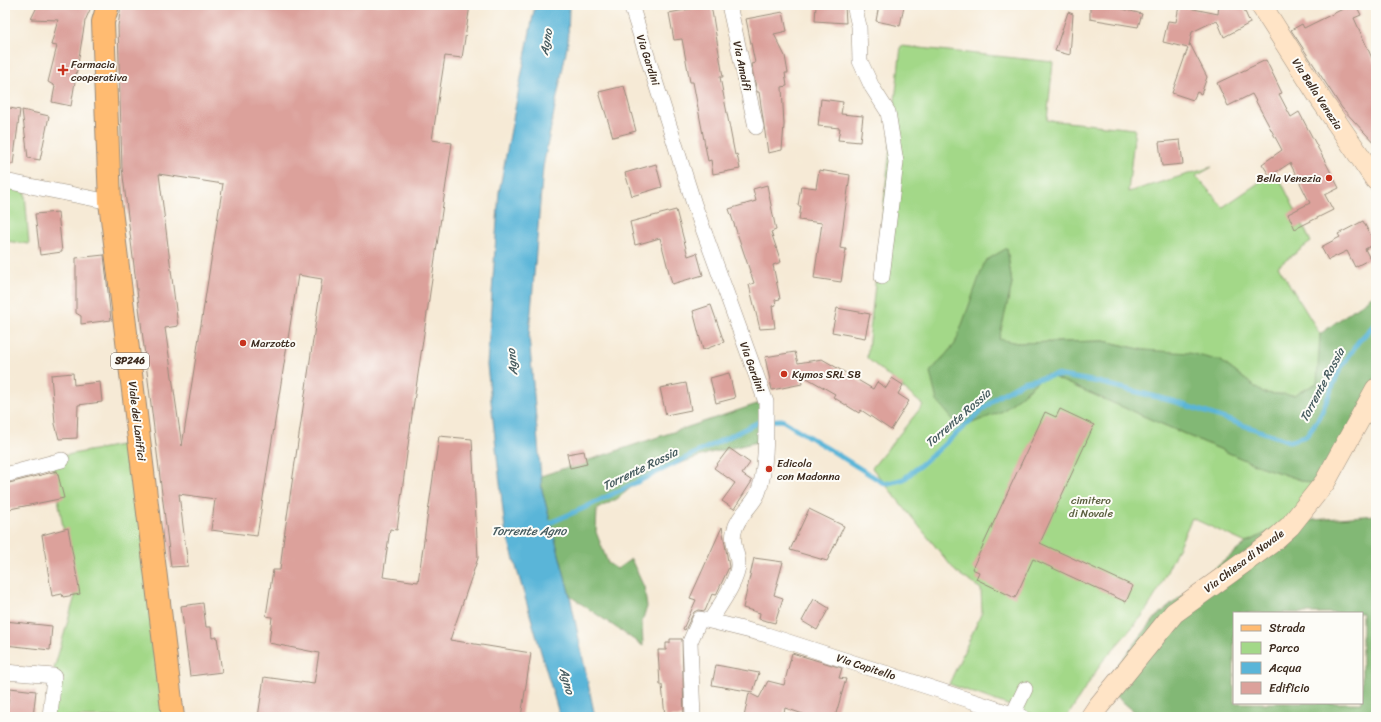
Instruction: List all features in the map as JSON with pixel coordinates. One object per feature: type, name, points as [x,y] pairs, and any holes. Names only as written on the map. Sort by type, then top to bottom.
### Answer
[{"type":"main road","name":"Viale dei Lanifici","points":[[108,5],[104,22],[110,202],[173,717]]},
{"type":"main road","name":"Via Bella Venezia","points":[[1261,5],[1322,101],[1376,180]]},
{"type":"main road","name":"Via Chiesa di Novale","points":[[1091,717],[1174,613],[1271,543],[1290,526],[1325,482],[1376,389]]},
{"type":"street","name":"Via Gardini","points":[[631,5],[694,204],[766,402],[766,436],[761,482],[757,495],[743,514],[734,530],[733,538],[738,565],[730,590],[710,621]]},
{"type":"street","name":"Via Amalfi","points":[[729,5],[756,127]]},
{"type":"street","points":[[854,5],[859,26],[860,61],[872,87],[888,112],[896,162],[882,277]]},
{"type":"street","points":[[5,181],[110,202]]},
{"type":"street","points":[[5,475],[62,460]]},
{"type":"street","points":[[693,717],[690,642],[700,619],[710,621]]},
{"type":"street","name":"Via Capitello","points":[[710,621],[767,635],[1018,716]]},
{"type":"street","points":[[5,672],[54,676],[50,717]]},
{"type":"street","points":[[1018,716],[1025,689]]},
{"type":"green space","name":"cimitero di Novale","points":[[901,46],[1053,62],[1047,120],[1135,129],[1128,192],[1212,167],[1196,176],[1223,207],[1276,171],[1311,242],[1278,266],[1320,334],[1318,383],[1294,395],[1263,393],[1221,361],[1144,350],[1104,341],[1017,343],[998,339],[1012,284],[1007,248],[970,304],[955,344],[930,372],[1003,411],[1046,374],[1259,466],[1322,487],[1288,522],[1246,543],[1192,518],[1158,591],[1143,615],[1102,662],[1067,717],[1041,717],[949,684],[982,612],[981,589],[956,572],[872,468],[923,405],[867,358]]},
{"type":"green space","points":[[5,176],[24,180],[29,244],[5,241]]},
{"type":"green space","points":[[1007,248],[1012,284],[999,339],[1017,343],[1104,341],[1144,350],[1189,353],[1221,361],[1263,393],[1294,395],[1317,383],[1320,334],[1376,293],[1376,379],[1322,487],[1259,466],[1046,374],[1003,411],[970,424],[955,422],[937,401],[930,372],[955,344],[985,261]]},
{"type":"green space","points":[[766,401],[766,440],[710,453],[646,475],[617,499],[597,509],[596,532],[608,563],[617,569],[631,559],[644,587],[647,607],[642,621],[643,646],[570,596],[542,490],[541,476]]},
{"type":"green space","points":[[142,441],[177,717],[47,717],[50,683],[75,596],[51,458]]},
{"type":"green space","points":[[1376,515],[1376,717],[1141,717],[1102,685],[1156,617],[1246,543],[1288,522]]},
{"type":"water","name":"Torrente Agno","points":[[535,5],[569,5],[568,42],[543,167],[529,336],[542,490],[570,596],[595,717],[560,717],[505,529],[487,365],[499,192]]},
{"type":"building","points":[[38,5],[92,5],[85,21],[71,106],[52,102],[55,86],[48,82],[57,46],[51,45],[58,20],[31,19]]},
{"type":"building","points":[[121,5],[470,5],[462,58],[445,56],[432,140],[452,143],[412,415],[397,530],[390,529],[383,577],[418,582],[439,436],[472,439],[478,558],[450,640],[531,653],[521,717],[258,717],[264,677],[314,684],[319,653],[269,643],[272,617],[266,616],[273,570],[280,570],[322,279],[298,275],[257,536],[211,530],[215,499],[179,494],[188,566],[171,567],[122,168],[118,26]],"holes":[[[159,174],[223,184],[182,446],[165,328],[178,326]]]},
{"type":"building","points":[[711,5],[723,77],[720,77],[735,155],[737,154],[740,169],[713,174],[711,160],[708,161],[693,82],[690,82],[682,39],[674,40],[669,13]]},
{"type":"building","points":[[816,5],[845,5],[846,23],[815,21]]},
{"type":"building","points":[[879,5],[904,6],[900,26],[876,21]]},
{"type":"building","points":[[1090,5],[1108,5],[1142,14],[1138,27],[1090,19]]},
{"type":"building","points":[[1219,5],[1242,5],[1250,23],[1224,37],[1217,20],[1192,32],[1189,46],[1190,44],[1207,77],[1201,94],[1197,92],[1193,100],[1172,93],[1188,48],[1163,42],[1168,21],[1176,22],[1179,6],[1218,14]]},
{"type":"building","points":[[1351,5],[1356,5],[1361,15],[1354,18],[1376,67],[1376,145],[1342,108],[1291,30],[1302,24],[1304,28]]},
{"type":"building","points":[[783,12],[787,31],[774,34],[785,56],[788,73],[785,73],[787,86],[782,87],[784,125],[782,150],[768,153],[759,92],[757,92],[751,64],[755,63],[746,19]]},
{"type":"building","points":[[1068,12],[1073,14],[1070,55],[1055,51]]},
{"type":"building","points":[[1266,60],[1282,93],[1279,94],[1291,117],[1299,112],[1339,188],[1325,195],[1333,210],[1295,229],[1288,214],[1310,203],[1290,163],[1270,176],[1262,164],[1282,150],[1252,94],[1228,106],[1217,83]]},
{"type":"building","points":[[624,86],[636,131],[613,137],[599,92]]},
{"type":"building","points":[[821,99],[843,102],[841,114],[863,116],[860,142],[838,140],[840,128],[818,126]]},
{"type":"building","points":[[5,107],[20,110],[13,164],[5,164]]},
{"type":"building","points":[[22,110],[49,116],[40,160],[28,158]]},
{"type":"building","points":[[1180,140],[1183,164],[1162,166],[1159,142]]},
{"type":"building","points":[[656,164],[662,187],[632,196],[625,173]]},
{"type":"building","points":[[819,170],[850,175],[840,248],[846,249],[841,282],[814,278],[822,223],[799,220],[801,206],[798,206],[801,186],[816,188]]},
{"type":"building","points":[[767,185],[776,230],[771,232],[781,262],[773,265],[780,299],[775,300],[776,305],[772,306],[775,328],[760,329],[749,285],[754,283],[729,209],[756,201],[753,189]]},
{"type":"building","points":[[676,210],[688,256],[697,253],[703,275],[672,284],[660,238],[635,245],[630,222]]},
{"type":"building","points":[[58,212],[62,252],[40,255],[35,214]]},
{"type":"building","points":[[1363,221],[1375,244],[1365,249],[1370,259],[1355,267],[1347,251],[1328,260],[1321,247],[1340,237],[1338,234]]},
{"type":"building","points":[[104,255],[111,320],[81,324],[81,316],[76,313],[76,258]]},
{"type":"building","points":[[711,305],[724,342],[703,350],[693,311]]},
{"type":"building","points":[[837,308],[870,314],[865,338],[832,332]]},
{"type":"building","points":[[795,352],[798,363],[822,359],[873,389],[877,382],[886,388],[892,378],[903,385],[898,394],[909,401],[891,430],[861,410],[859,413],[833,397],[835,394],[800,374],[802,384],[772,390],[765,357]]},
{"type":"building","points":[[73,373],[74,385],[100,382],[102,402],[78,405],[77,438],[59,439],[55,424],[51,375]]},
{"type":"building","points":[[729,373],[735,398],[716,403],[710,378]]},
{"type":"building","points":[[686,383],[691,410],[666,415],[660,388]]},
{"type":"building","points":[[1060,409],[1094,425],[1040,543],[1133,586],[1126,602],[1033,559],[1015,598],[976,579],[979,572],[972,569],[1045,412],[1056,417]]},
{"type":"building","points":[[729,448],[750,463],[742,474],[752,481],[734,509],[722,501],[735,483],[714,468]]},
{"type":"building","points":[[584,451],[587,464],[570,468],[567,454]]},
{"type":"building","points":[[57,471],[64,498],[5,510],[5,484]]},
{"type":"building","points":[[809,509],[844,526],[827,561],[790,550]]},
{"type":"building","points":[[722,527],[729,567],[716,595],[712,594],[705,611],[698,610],[694,612],[685,630],[683,629],[696,600],[690,598]]},
{"type":"building","points":[[68,528],[80,594],[63,597],[62,594],[52,596],[42,535]]},
{"type":"building","points":[[754,558],[783,562],[774,595],[783,598],[775,623],[759,619],[760,613],[743,608]]},
{"type":"building","points":[[814,599],[829,608],[817,630],[802,621]]},
{"type":"building","points":[[203,603],[206,627],[211,627],[212,638],[217,637],[222,672],[190,676],[181,606]]},
{"type":"building","points":[[5,621],[52,626],[50,650],[5,645]]},
{"type":"building","points":[[670,639],[682,639],[684,717],[665,717],[662,685],[660,685],[658,650],[666,650],[666,643],[670,643]]},
{"type":"building","points":[[792,653],[842,668],[839,678],[846,679],[835,717],[812,717],[785,708],[783,717],[744,717],[749,693],[759,698],[768,681],[784,685]]},
{"type":"building","points":[[716,665],[759,673],[753,692],[712,685]]},
{"type":"building","points":[[10,688],[36,691],[33,717],[6,717]]},
{"type":"waterway","name":"Torrente Rossia","points":[[545,525],[584,508],[761,421],[782,420],[885,484],[904,479],[997,397],[1023,382],[1056,375],[1098,382],[1176,402],[1289,441],[1306,436],[1319,418],[1339,371],[1358,342],[1376,323]]},
{"type":"place","name":"Farmacia cooperativa","points":[[63,70]]},
{"type":"place","name":"Bella Venezia","points":[[1329,178]]},
{"type":"place","name":"Marzotto","points":[[243,343]]},
{"type":"place","name":"Kymos SRL SB","points":[[784,374]]},
{"type":"place","name":"Edicola con Madonna","points":[[769,469]]},
{"type":"water label","name":"Agno","points":[[546,42]]},
{"type":"water label","name":"Agno","points":[[512,362]]},
{"type":"water label","name":"Agno","points":[[567,681]]}]
